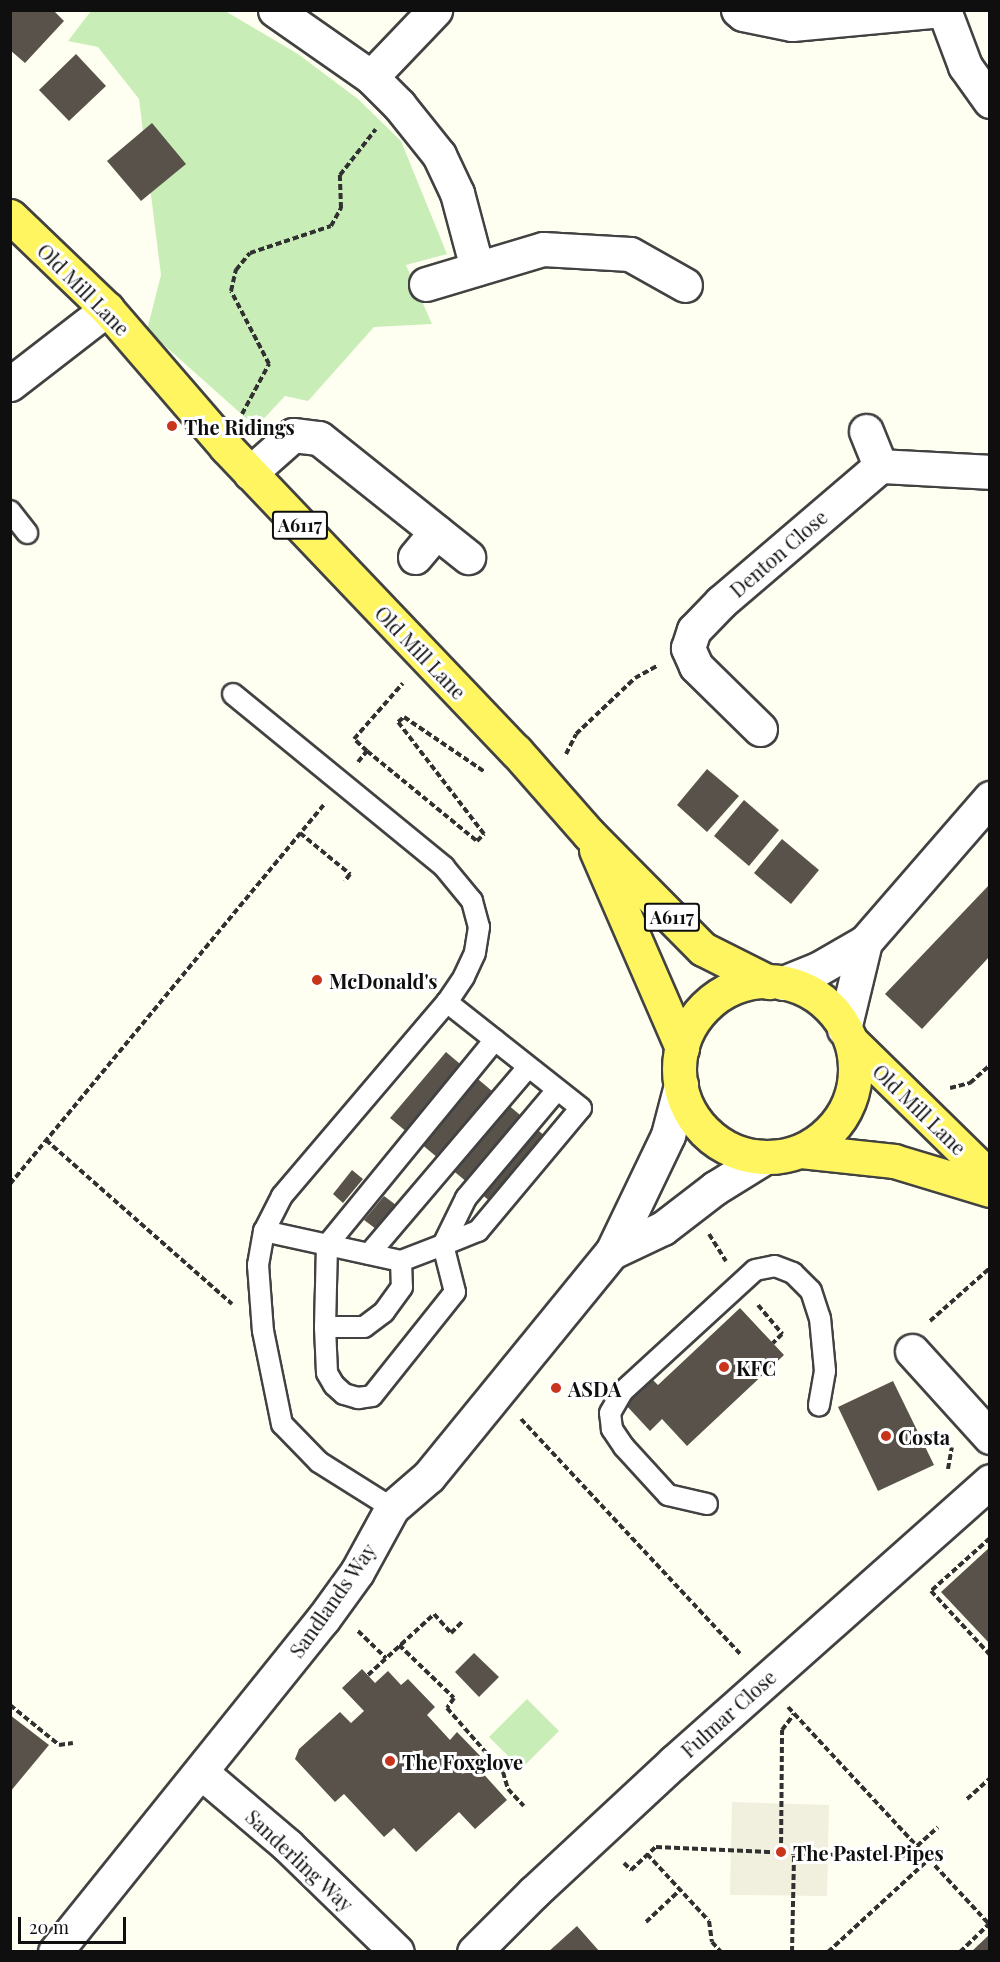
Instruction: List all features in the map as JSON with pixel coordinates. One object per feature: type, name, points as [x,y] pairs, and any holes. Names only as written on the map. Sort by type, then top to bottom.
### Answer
[{"type":"main road","name":"Old Mill Lane","points":[[10,216],[107,309],[250,473],[516,751],[589,834],[703,949],[776,982],[809,992],[826,1004],[848,1035],[990,1177]]},
{"type":"main road","name":"Old Mill Lane","points":[[589,834],[682,1048]]},
{"type":"main road","name":"Old Mill Lane","points":[[776,982],[745,984],[723,993],[705,1007],[691,1026],[682,1048],[681,1085],[691,1112],[709,1136],[735,1151],[765,1157],[801,1151],[894,1161],[990,1190]]},
{"type":"main road","name":"Old Mill Lane","points":[[801,1151],[822,1138],[839,1121],[850,1099],[856,1075],[848,1035]]},
{"type":"street","points":[[276,10],[371,77],[399,105],[444,165],[457,193],[477,268]]},
{"type":"street","points":[[371,77],[435,10]]},
{"type":"street","points":[[738,10],[743,14],[792,24],[944,10],[965,66],[990,101]]},
{"type":"street","points":[[426,284],[543,249],[630,254],[685,285]]},
{"type":"street","points":[[10,384],[107,309]]},
{"type":"street","points":[[866,431],[880,466],[990,472]]},
{"type":"street","points":[[250,473],[293,435],[319,438],[468,557]]},
{"type":"street","name":"Denton Close","points":[[688,648],[694,630],[720,602],[880,466]]},
{"type":"street","points":[[415,557],[436,532]]},
{"type":"street","points":[[688,648],[696,666],[760,729]]},
{"type":"street","points":[[776,982],[818,969],[865,942],[990,798]]},
{"type":"street","points":[[848,1035],[865,942]]},
{"type":"street","points":[[612,1252],[668,1134],[681,1085]]},
{"type":"street","points":[[612,1252],[663,1228],[715,1188],[765,1157]]},
{"type":"street","name":"Sandlands Way","points":[[55,1952],[330,1609],[357,1572],[392,1508],[429,1476],[612,1252]]},
{"type":"street","points":[[917,1340],[990,1437]]},
{"type":"street","name":"Fulmar Close","points":[[474,1952],[534,1892],[682,1755],[990,1481]]},
{"type":"street","name":"Sanderling Way","points":[[201,1772],[287,1845],[397,1952]]},
{"type":"lane","points":[[10,511],[27,533]]},
{"type":"lane","points":[[233,694],[444,867],[472,902],[479,927],[475,953],[464,977],[447,1002],[282,1196],[264,1231],[258,1265],[262,1331],[282,1424],[319,1462],[392,1508]]},
{"type":"lane","points":[[264,1231],[401,1261],[443,1245],[478,1231],[581,1108],[447,1002]]},
{"type":"lane","points":[[495,1040],[327,1245],[325,1327],[327,1373],[334,1385],[344,1394],[357,1398],[372,1396],[455,1292],[443,1245],[466,1198],[557,1090]]},
{"type":"lane","points":[[369,1254],[528,1067]]},
{"type":"lane","points":[[325,1327],[364,1327],[384,1312],[402,1287],[401,1261]]},
{"type":"lane","points":[[707,1504],[668,1495],[624,1447],[612,1429],[610,1413],[622,1392],[755,1270],[775,1266],[793,1273],[811,1291],[820,1318],[825,1371],[819,1405]]},
{"type":"path","points":[[226,447],[269,364],[231,291],[236,270],[250,253],[331,226],[341,208],[340,176],[378,126],[399,105]]},
{"type":"path","points":[[566,754],[576,734],[635,678],[688,648]]},
{"type":"path","points":[[426,657],[354,739],[477,841],[484,834],[398,722],[404,717],[492,777]]},
{"type":"path","points":[[10,1184],[367,751]]},
{"type":"path","points":[[300,833],[350,874],[345,881]]},
{"type":"path","points":[[941,1089],[970,1083],[990,1065]]},
{"type":"path","points":[[46,1140],[262,1331]]},
{"type":"path","points":[[705,1226],[727,1264]]},
{"type":"path","points":[[917,1340],[990,1268]]},
{"type":"path","points":[[755,1302],[782,1334],[773,1343]]},
{"type":"path","points":[[520,1419],[744,1658]]},
{"type":"path","points":[[948,1471],[952,1441]]},
{"type":"path","points":[[990,1538],[931,1591],[990,1655]]},
{"type":"path","points":[[368,1675],[434,1614],[451,1633],[462,1622]]},
{"type":"path","points":[[354,1626],[386,1658]]},
{"type":"path","points":[[399,1646],[454,1698],[447,1708],[502,1772],[508,1789],[524,1806]]},
{"type":"path","points":[[782,1700],[989,1924],[960,1952]]},
{"type":"path","points":[[10,1705],[60,1745],[73,1743]]},
{"type":"path","points":[[781,1852],[782,1730],[794,1714]]},
{"type":"path","points":[[967,1799],[990,1778]]},
{"type":"path","points":[[917,1846],[938,1827]]},
{"type":"path","points":[[624,1863],[631,1870],[656,1847],[930,1859]]},
{"type":"path","points":[[792,1952],[794,1853]]},
{"type":"path","points":[[648,1854],[709,1921],[711,1942],[721,1952]]},
{"type":"path","points":[[828,1952],[930,1859]]},
{"type":"path","points":[[646,1922],[680,1890]]},
{"type":"green space","points":[[91,11],[225,11],[298,54],[358,99],[401,141],[447,254],[406,265],[432,324],[374,327],[308,401],[285,396],[256,427],[147,330],[161,275],[139,99],[98,47],[68,41]]},
{"type":"green space","points":[[527,1699],[559,1731],[521,1769],[489,1737]]},
{"type":"shaded area","points":[[732,1802],[829,1805],[827,1896],[730,1895]]},
{"type":"building","points":[[10,10],[53,10],[64,21],[25,63],[10,50]]},
{"type":"building","points":[[76,54],[106,86],[69,121],[39,90]]},
{"type":"building","points":[[152,123],[186,164],[141,201],[107,161]]},
{"type":"building","points":[[707,769],[739,796],[707,832],[677,805]]},
{"type":"building","points":[[744,800],[779,830],[749,866],[714,836]]},
{"type":"building","points":[[782,839],[819,870],[791,904],[754,873]]},
{"type":"building","points":[[990,884],[990,956],[922,1029],[885,994]]},
{"type":"building","points":[[446,1052],[559,1148],[504,1213],[390,1118]]},
{"type":"building","points":[[352,1170],[363,1179],[343,1203],[333,1194]]},
{"type":"building","points":[[384,1196],[396,1205],[376,1229],[364,1220]]},
{"type":"building","name":"KFC","points":[[740,1308],[784,1355],[687,1446],[662,1419],[650,1431],[625,1404],[652,1379],[658,1385]]},
{"type":"building","name":"Costa","points":[[893,1381],[934,1465],[878,1491],[838,1407]]},
{"type":"building","points":[[990,1547],[990,1644],[941,1592]]},
{"type":"building","points":[[474,1653],[499,1677],[479,1697],[455,1672]]},
{"type":"building","name":"The Foxglove","points":[[362,1669],[375,1683],[388,1671],[401,1685],[408,1679],[435,1707],[427,1715],[450,1740],[457,1732],[486,1762],[479,1769],[507,1800],[475,1829],[459,1812],[416,1852],[394,1828],[384,1837],[344,1794],[335,1802],[295,1759],[299,1749],[340,1712],[351,1723],[364,1711],[342,1688]]},
{"type":"building","points":[[10,1715],[49,1745],[10,1792]]},
{"type":"building","points":[[577,1926],[600,1952],[548,1952]]},
{"type":"building","points":[[990,1934],[990,1952],[971,1952]]},
{"type":"place","name":"The Ridings","points":[[172,426]]},
{"type":"place","name":"McDonald's","points":[[317,980]]},
{"type":"place","name":"KFC","points":[[724,1367]]},
{"type":"place","name":"ASDA","points":[[556,1388]]},
{"type":"place","name":"Costa","points":[[886,1436]]},
{"type":"place","name":"The Foxglove","points":[[390,1761]]},
{"type":"place","name":"The Pastel Pipes","points":[[781,1852]]}]
